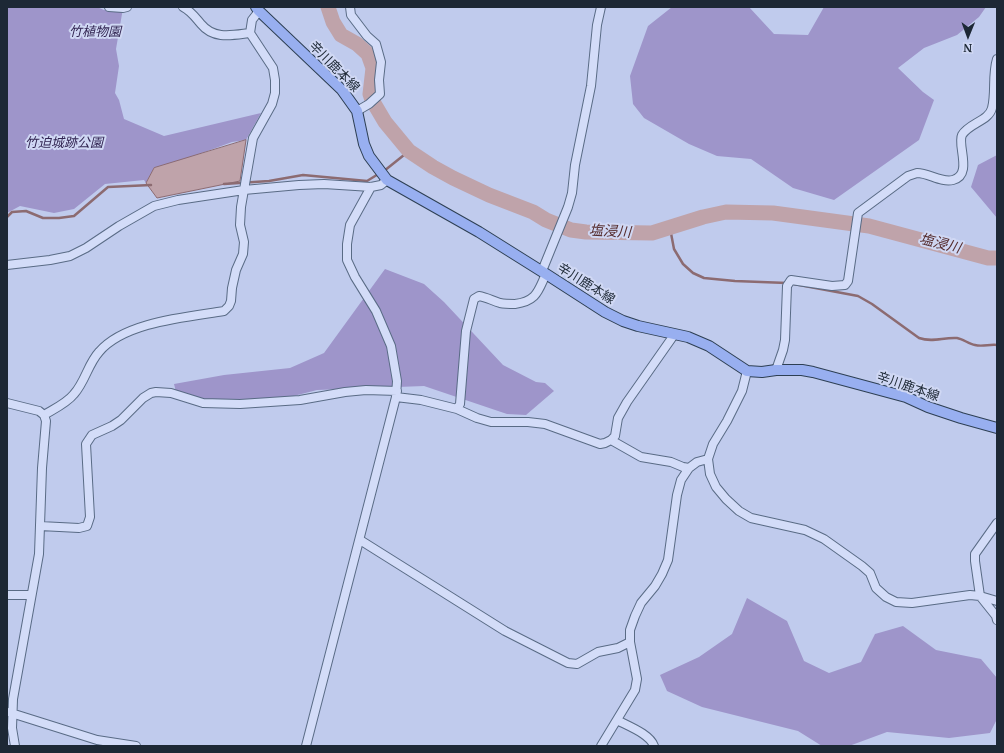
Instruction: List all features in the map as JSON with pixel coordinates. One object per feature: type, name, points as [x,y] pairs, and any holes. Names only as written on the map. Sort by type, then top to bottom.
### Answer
[{"type":"main road","name":"辛川鹿本線","points":[[258,9],[342,90],[357,111],[364,144],[369,156],[386,178],[479,232],[605,312],[624,321],[674,335],[688,337],[709,346],[747,371],[762,372],[776,370],[802,370],[813,372],[906,397],[928,407],[997,428]]},
{"type":"street","points":[[109,7],[127,7]]},
{"type":"street","points":[[183,7],[190,10],[202,26],[212,33],[224,36],[250,33]]},
{"type":"street","points":[[350,7],[351,15],[367,36],[376,44],[381,62],[379,80],[380,94],[369,104],[357,111]]},
{"type":"street","points":[[457,409],[460,404],[466,331],[474,299],[479,296],[501,303],[510,304],[526,302],[532,299],[538,292],[572,193],[575,165],[590,92],[597,25],[601,7]]},
{"type":"street","points":[[44,415],[74,395],[98,353],[107,344],[144,326],[224,311],[229,306],[232,288],[243,254],[244,242],[240,225],[241,207],[253,138],[272,104],[276,93],[276,80],[273,68],[250,33],[252,20],[258,9]]},
{"type":"street","points":[[776,370],[785,340],[787,286],[791,280],[832,286],[845,285],[848,281],[858,214],[908,176],[916,173],[945,180],[954,180],[960,175],[963,168],[964,156],[962,135],[969,128],[988,115],[992,109],[994,75],[997,59]]},
{"type":"street","points":[[7,264],[50,260],[70,256],[86,248],[119,226],[154,206],[178,200],[244,190],[299,184],[324,184],[371,188],[382,185],[386,178]]},
{"type":"street","points":[[306,746],[360,540],[396,394],[395,368],[391,346],[376,311],[355,277],[347,260],[347,244],[350,225],[371,188]]},
{"type":"street","points":[[40,526],[79,528],[87,526],[90,517],[86,444],[92,435],[122,420],[144,398],[151,394],[171,392],[203,403],[240,404],[300,400],[366,390],[396,394],[457,409],[476,418],[491,422],[528,422],[545,424],[600,444],[612,440],[615,436],[618,418],[627,402],[674,335]]},
{"type":"street","points":[[747,371],[742,391],[727,421],[713,444],[708,459],[710,474],[716,487],[739,511],[751,518],[805,530],[824,539],[862,566],[870,573],[876,588],[886,597],[896,602],[912,603],[932,601],[952,596],[970,595],[997,601]]},
{"type":"street","points":[[7,403],[39,411],[44,415],[46,421],[39,554],[13,699],[9,713],[15,746]]},
{"type":"street","points":[[612,440],[641,457],[671,462],[689,468]]},
{"type":"street","points":[[601,746],[635,690],[637,679],[630,642],[630,630],[641,603],[655,586],[668,560],[677,494],[681,480],[689,468],[697,462],[708,459]]},
{"type":"street","points":[[997,524],[976,554],[976,572],[980,596],[996,616],[997,620]]},
{"type":"street","points":[[360,540],[505,631],[568,663],[577,664],[598,652],[618,648],[630,642]]},
{"type":"street","points":[[7,595],[31,596]]},
{"type":"street","points":[[9,713],[97,740],[136,746]]},
{"type":"street","points":[[617,720],[648,737],[654,746]]},
{"type":"green space","name":"竹迫城跡公園","points":[[7,7],[97,7],[104,10],[123,8],[116,49],[119,66],[115,93],[119,100],[124,119],[164,136],[261,113],[246,140],[232,142],[186,159],[154,168],[146,183],[144,180],[105,184],[74,209],[54,213],[20,206],[7,213]]},
{"type":"green space","points":[[672,7],[749,7],[774,34],[808,35],[824,7],[986,7],[979,17],[957,35],[924,48],[898,68],[923,92],[934,100],[919,140],[834,200],[793,188],[751,159],[717,156],[689,144],[644,118],[633,104],[630,76],[648,26]]},
{"type":"green space","points":[[997,155],[997,218],[971,187],[978,165]]},
{"type":"green space","points":[[385,269],[424,284],[444,302],[503,365],[536,382],[545,383],[554,391],[526,415],[507,414],[424,386],[317,390],[278,400],[239,403],[177,396],[174,384],[224,375],[290,368],[324,353]]},
{"type":"green space","points":[[747,598],[787,621],[804,661],[829,673],[861,662],[875,634],[903,626],[936,650],[981,659],[997,678],[997,719],[990,733],[949,738],[887,732],[849,746],[822,746],[798,731],[702,707],[667,691],[660,675],[699,657],[732,634]]},
{"type":"shaded area","points":[[246,140],[240,181],[157,198],[146,183],[154,168]]},
{"type":"waterway","name":"塩浸川","points":[[328,7],[333,22],[341,35],[357,44],[368,54],[373,68],[370,94],[372,100],[385,122],[409,151],[453,178],[571,230],[586,232],[652,233],[703,217],[726,212],[773,213],[869,226],[988,258],[997,258]]},
{"type":"waterway","points":[[384,171],[409,151]]},
{"type":"waterway","points":[[224,184],[269,181],[303,175],[367,181],[380,173]]},
{"type":"waterway","points":[[7,217],[12,212],[26,211],[43,218],[74,216],[108,187],[151,185]]},
{"type":"waterway","points":[[670,228],[674,249],[683,264],[693,273],[704,278],[787,283]]},
{"type":"waterway","points":[[794,284],[858,296],[872,304],[919,338],[929,340],[957,338],[978,346],[997,345]]},
{"type":"park label","name":"竹植物園","points":[[95,32]]}]
